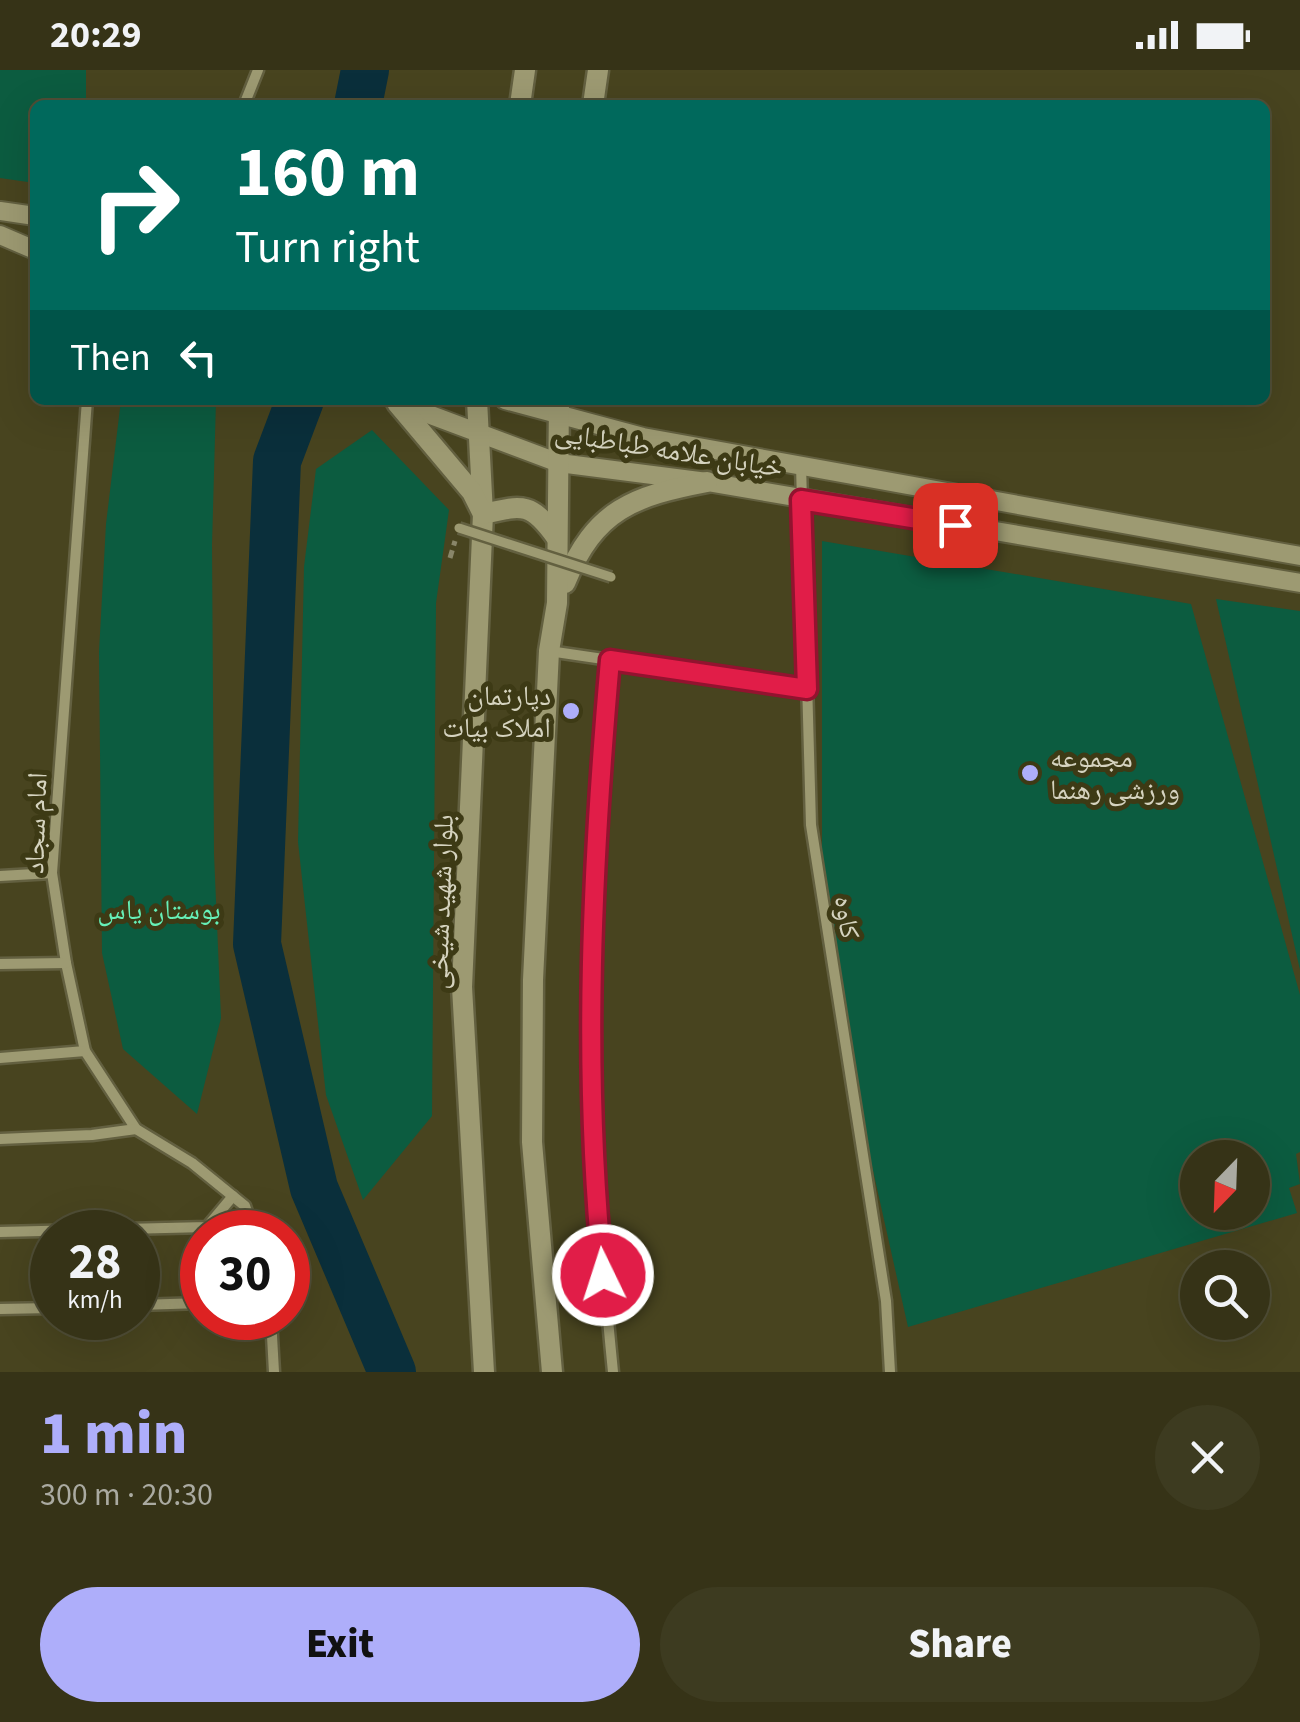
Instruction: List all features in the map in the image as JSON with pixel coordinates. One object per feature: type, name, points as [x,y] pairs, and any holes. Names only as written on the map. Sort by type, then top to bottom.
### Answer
[{"type":"main road","points":[[521,100],[525,70]]},
{"type":"main road","points":[[594,100],[598,70]]},
{"type":"main road","points":[[397,405],[472,492],[484,514],[520,506],[539,514],[556,537]]},
{"type":"main road","name":"بلوار شهید شیخی","points":[[477,405],[484,514],[462,987],[484,1372]]},
{"type":"main road","points":[[552,1372],[532,1142],[532,980],[550,651],[557,603],[559,408]]},
{"type":"main road","points":[[557,603],[575,558],[594,529],[620,508],[648,493],[707,482]]},
{"type":"street","points":[[246,100],[258,70]]},
{"type":"street","points":[[0,211],[30,215]]},
{"type":"street","points":[[0,236],[30,248]]},
{"type":"street","name":"امام سجاد","points":[[87,405],[52,873],[66,962],[86,1051],[136,1129],[192,1163],[246,1210]]},
{"type":"street","name":"خیابان علامه طباطبایی","points":[[404,405],[559,463],[707,482],[1300,584]]},
{"type":"street","name":"خیابان علامه طباطبایی","points":[[559,408],[643,437],[1300,556]]},
{"type":"street","name":"کاوه","points":[[801,466],[810,825],[886,1301],[890,1372]]},
{"type":"street","points":[[459,528],[611,577]]},
{"type":"street","points":[[550,651],[807,689]]},
{"type":"street","points":[[610,660],[596,815],[591,979],[600,1242],[613,1372]]},
{"type":"street","points":[[0,876],[52,873]]},
{"type":"street","points":[[0,964],[66,962]]},
{"type":"street","points":[[0,1058],[86,1051]]},
{"type":"street","points":[[0,1138],[92,1136],[136,1129]]},
{"type":"street","points":[[0,1232],[207,1227],[233,1196]]},
{"type":"street","points":[[0,1309],[30,1308]]},
{"type":"street","points":[[272,1340],[274,1372]]},
{"type":"green space","points":[[0,70],[86,70],[86,100],[30,100],[30,182],[0,178]]},
{"type":"green space","name":"بوستان یاس","points":[[120,405],[216,405],[212,545],[214,854],[221,1018],[197,1114],[123,1049],[102,953],[99,652],[106,524]]},
{"type":"green space","points":[[372,430],[449,510],[436,603],[432,1116],[363,1200],[326,1095],[298,842],[304,567],[316,469]]},
{"type":"green space","name":"مجموعه ورزشی رهنما","points":[[822,541],[1191,604],[1300,995],[1300,1152],[1296,1154],[1300,1184],[1289,1188],[1297,1213],[1270,1221],[1270,1140],[1180,1140],[1180,1230],[1239,1230],[908,1327],[822,942]]},
{"type":"green space","points":[[1216,599],[1300,611],[1300,970]]},
{"type":"waterway","points":[[359,100],[365,70]]},
{"type":"waterway","points":[[298,405],[277,461],[257,944],[314,1188],[392,1372]]},
{"type":"place","name":"دپارتمان املاک بیات","points":[[571,711]]},
{"type":"place","name":"مجموعه ورزشی رهنما","points":[[1030,773]]},
{"type":"route","points":[[603,1275],[591,979],[596,815],[610,660],[807,689],[801,500],[955,525]]}]
